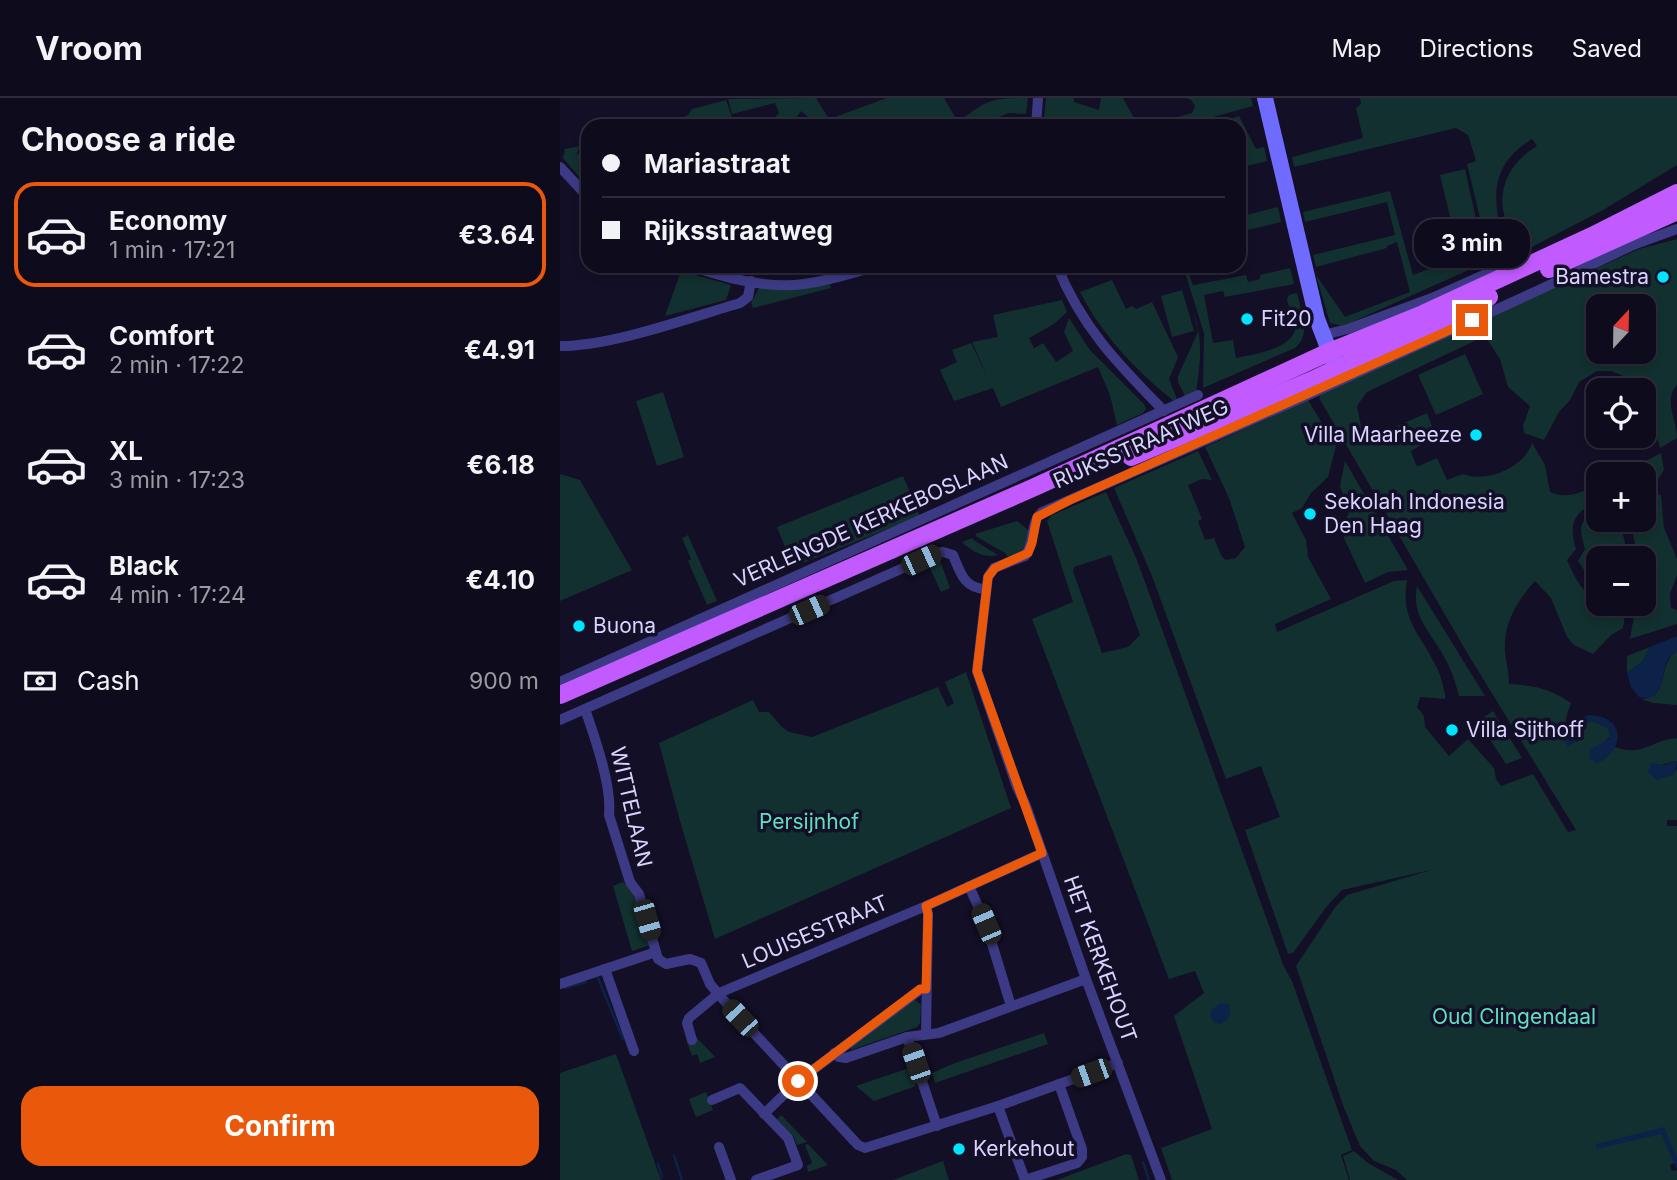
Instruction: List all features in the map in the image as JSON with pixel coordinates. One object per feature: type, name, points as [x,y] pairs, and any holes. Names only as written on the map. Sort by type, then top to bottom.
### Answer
[{"type":"main road","name":"RIJKSSTRAATWEG","points":[[560,705],[1333,360],[1677,193]]},
{"type":"main road","name":"RIJKSSTRAATWEG","points":[[560,695],[1108,455],[1677,211]]},
{"type":"street","points":[[1036,119],[1038,98]]},
{"type":"street","points":[[1265,98],[1317,319],[1333,360]]},
{"type":"street","points":[[560,167],[581,190]]},
{"type":"street","name":"RIJKSSTRAATWEG","points":[[985,589],[988,577],[995,568],[1028,553],[1035,521],[1042,512],[1311,394],[1633,245],[1677,229]]},
{"type":"street","points":[[1323,335],[1348,329],[1432,298],[1526,256]]},
{"type":"street","points":[[712,273],[751,281],[803,285],[851,273]]},
{"type":"street","points":[[1060,273],[1089,328],[1111,357],[1164,411]]},
{"type":"street","points":[[560,346],[578,346],[641,331],[740,303],[748,297],[751,281]]},
{"type":"street","name":"VERLENGDE KERKEBOSLAAN","points":[[560,682],[1198,394]]},
{"type":"street","points":[[560,720],[937,553],[953,555],[965,582],[975,588],[985,589]]},
{"type":"street","name":"HET KERKEHOUT","points":[[985,589],[977,671],[1086,979],[1161,1180]]},
{"type":"street","name":"WITTELAAN","points":[[585,709],[601,758],[610,804],[609,815],[629,882],[639,894],[656,952]]},
{"type":"street","name":"LOUISESTRAAT","points":[[692,1040],[687,1023],[689,1018],[719,993],[926,906],[1042,853]]},
{"type":"street","points":[[969,886],[986,924],[1011,1006]]},
{"type":"street","points":[[926,906],[926,1034]]},
{"type":"street","points":[[560,984],[656,952],[658,959],[666,964],[690,959],[701,963],[710,984],[862,1148],[868,1149],[1118,1063]]},
{"type":"street","points":[[605,969],[634,1051]]},
{"type":"street","points":[[835,1053],[846,1058],[907,1037],[939,1033],[1086,979]]},
{"type":"street","points":[[764,1114],[798,1081],[920,989],[926,989]]},
{"type":"street","points":[[907,1037],[937,1126]]},
{"type":"street","points":[[998,1106],[1024,1180],[1077,1163],[1082,1157],[1082,1149],[1059,1084]]},
{"type":"street","points":[[712,1100],[740,1088],[788,1138],[798,1165],[756,1180]]},
{"type":"street","points":[[719,1147],[731,1180]]},
{"type":"green space","points":[[816,98],[829,119],[809,119],[801,111],[795,119],[773,119],[779,113],[775,103],[732,114],[728,99]]},
{"type":"green space","points":[[887,98],[944,98],[956,119],[829,119]]},
{"type":"green space","points":[[1028,98],[1026,114],[1009,113],[994,119],[962,119],[990,102]]},
{"type":"green space","points":[[1046,98],[1074,98],[1074,102],[1099,110],[1101,98],[1123,98],[1135,119],[1056,119],[1044,118]]},
{"type":"green space","points":[[1185,98],[1251,98],[1253,106],[1206,119],[1170,119],[1192,113],[1195,106],[1191,100]]},
{"type":"green space","points":[[1360,98],[1677,98],[1677,165],[1603,210],[1522,252],[1514,243],[1502,201],[1503,190],[1511,170],[1537,146],[1532,139],[1517,150],[1500,176],[1497,204],[1507,253],[1343,326],[1330,323],[1316,275],[1345,317],[1410,292],[1397,242],[1387,248],[1316,267],[1313,255],[1395,235],[1387,202],[1305,222],[1303,212],[1390,191],[1413,275],[1487,247],[1467,164],[1476,161],[1468,135],[1456,128],[1294,167],[1292,157],[1363,138],[1356,108],[1361,104]]},
{"type":"green space","points":[[726,100],[733,119],[680,119],[688,115],[692,109]]},
{"type":"green space","points":[[1246,130],[1256,149],[1264,147],[1267,161],[1246,166]]},
{"type":"green space","points":[[580,146],[576,155],[581,152],[581,179],[563,158],[565,149]]},
{"type":"green space","points":[[1465,169],[1476,219],[1452,225],[1440,175]]},
{"type":"green space","points":[[1278,207],[1281,222],[1246,230],[1246,215]]},
{"type":"green space","name":"Oud Clingendaal","points":[[1677,239],[1677,385],[1671,397],[1671,404],[1677,438],[1660,448],[1656,434],[1656,378],[1626,378],[1611,371],[1597,371],[1579,382],[1544,440],[1524,433],[1523,426],[1530,406],[1508,387],[1500,359],[1485,336],[1367,392],[1357,406],[1361,426],[1369,438],[1427,413],[1436,437],[1411,451],[1416,465],[1419,466],[1437,458],[1447,480],[1463,474],[1482,476],[1503,471],[1521,460],[1532,443],[1545,465],[1550,492],[1569,495],[1586,490],[1586,508],[1578,514],[1573,526],[1576,549],[1567,560],[1586,592],[1586,616],[1625,616],[1623,628],[1611,635],[1593,654],[1574,645],[1567,637],[1551,598],[1535,581],[1523,596],[1509,622],[1505,655],[1509,684],[1542,689],[1571,703],[1566,720],[1571,735],[1563,739],[1577,742],[1587,724],[1592,721],[1607,727],[1611,735],[1605,742],[1602,761],[1614,747],[1625,750],[1641,749],[1677,738],[1677,761],[1660,765],[1672,775],[1677,769],[1677,820],[1667,820],[1667,826],[1677,826],[1677,1162],[1670,1165],[1672,1171],[1677,1170],[1677,1180],[1407,1180],[1396,1170],[1374,1161],[1360,1146],[1344,1108],[1296,966],[1336,906],[1347,895],[1431,870],[1342,890],[1293,953],[1288,954],[1245,830],[1280,817],[1261,766],[1226,779],[1152,576],[1114,488],[1198,451],[1212,480],[1202,479],[1188,485],[1202,519],[1198,521],[1205,540],[1214,538],[1222,557],[1226,560],[1236,558],[1245,547],[1229,498],[1205,447],[1308,400],[1336,446],[1328,477],[1311,493],[1302,508],[1292,513],[1306,540],[1308,557],[1331,599],[1275,624],[1277,632],[1394,581],[1407,580],[1406,606],[1409,617],[1437,668],[1445,694],[1445,699],[1420,697],[1417,707],[1424,716],[1425,727],[1449,756],[1468,739],[1494,768],[1496,779],[1501,786],[1533,774],[1568,832],[1576,830],[1469,656],[1319,398],[1321,394],[1639,249]]},
{"type":"green space","points":[[1290,268],[1294,284],[1225,297],[1223,291],[1204,295],[1213,343],[1233,340],[1236,358],[1278,347],[1291,337],[1295,331],[1287,299],[1289,295],[1297,293],[1304,329],[1295,348],[1203,388],[1204,333],[1185,273],[1189,273],[1193,285],[1246,275],[1248,282],[1260,279],[1260,275]]},
{"type":"green space","points":[[680,273],[731,285],[726,300],[665,316]]},
{"type":"green space","points":[[1112,280],[1126,309],[1132,306],[1136,309],[1152,302],[1178,357],[1169,379],[1177,399],[1174,401],[1121,351],[1080,292]]},
{"type":"green space","points":[[830,284],[831,288],[753,308],[751,303],[759,288],[807,288]]},
{"type":"green space","points":[[1182,290],[1194,331],[1172,337],[1161,296]]},
{"type":"green space","points":[[1062,300],[1067,312],[1054,324],[1029,338],[1034,348],[1043,343],[1056,362],[1073,351],[1064,332],[1069,318],[1090,350],[1144,404],[1146,409],[1143,413],[1117,425],[1110,395],[1098,367],[1001,407],[993,388],[954,401],[940,370],[957,362],[952,350],[971,343],[988,378],[972,342],[998,337],[993,315]]},
{"type":"green space","points":[[1193,309],[1200,341],[1200,360],[1196,393],[1186,398],[1178,376],[1198,332]]},
{"type":"green space","points":[[1465,354],[1483,394],[1436,415],[1418,375]]},
{"type":"green space","points":[[663,392],[684,457],[657,466],[636,401]]},
{"type":"green space","points":[[1661,453],[1664,470],[1657,481],[1656,462],[1643,462]]},
{"type":"green space","points":[[1345,461],[1408,570],[1388,572],[1365,583],[1338,525],[1344,522],[1349,513],[1340,486]]},
{"type":"green space","points":[[560,474],[580,480],[632,570],[560,601]]},
{"type":"green space","points":[[903,476],[920,516],[793,567],[777,527]]},
{"type":"green space","points":[[1106,492],[1137,560],[1352,1150],[1341,1155],[1349,1180],[1172,1180],[1161,1148],[1212,1129],[1174,1016],[1204,993],[1195,971],[1169,979],[1032,619],[1073,602],[1047,521],[1052,515]],"holes":[[[1111,555],[1140,635],[1128,647],[1102,653],[1073,571],[1074,567]]]},
{"type":"green space","points":[[1656,494],[1661,495],[1664,528],[1677,559],[1677,575],[1670,594],[1671,608],[1677,610],[1677,624],[1630,639],[1634,616],[1656,616],[1656,546],[1635,546],[1633,532],[1656,532]]},
{"type":"green space","points":[[1586,518],[1586,532],[1623,532],[1625,546],[1586,546],[1586,573],[1578,561],[1585,549],[1581,531]]},
{"type":"green space","points":[[1017,521],[1028,530],[1029,537],[1022,551],[1008,557],[975,534]]},
{"type":"green space","points":[[688,535],[717,601],[707,605],[688,561],[691,559],[682,538]]},
{"type":"green space","points":[[972,538],[998,555],[979,553],[962,542]]},
{"type":"green space","points":[[940,560],[950,588],[941,592],[928,564]]},
{"type":"green space","points":[[1417,586],[1485,696],[1459,696],[1448,665],[1419,615]]},
{"type":"green space","points":[[1650,647],[1643,661],[1627,673],[1627,656]]},
{"type":"green space","points":[[1677,651],[1677,705],[1641,699],[1656,693],[1667,663]]},
{"type":"green space","name":"Persijnhof","points":[[966,672],[1011,808],[715,939],[659,743],[753,700],[759,712],[769,712],[789,732],[812,737],[938,687],[947,707],[954,703],[945,682]]},
{"type":"green space","points":[[1493,711],[1522,758],[1506,764],[1481,726],[1484,717]]},
{"type":"green space","points":[[623,882],[633,892],[650,945],[632,951],[613,886]]},
{"type":"green space","points":[[915,1000],[921,1005],[920,1023],[917,1027],[851,1050],[849,1044]]},
{"type":"green space","points":[[1044,1033],[1048,1044],[935,1083],[932,1073]]},
{"type":"green space","points":[[696,1037],[715,1057],[700,1063],[697,1054],[692,1056],[687,1042]]},
{"type":"green space","points":[[616,1054],[661,1180],[560,1180],[560,1073]]},
{"type":"green space","points":[[909,1068],[916,1086],[874,1101],[856,1086]]},
{"type":"green space","points":[[706,1092],[713,1110],[696,1117],[689,1099]]},
{"type":"green space","points":[[781,1115],[807,1142],[797,1145],[794,1137],[777,1119]]},
{"type":"green space","points":[[808,1144],[828,1165],[808,1172],[807,1166],[812,1163],[805,1145]]},
{"type":"green space","points":[[1354,1151],[1368,1163],[1398,1180],[1350,1180],[1343,1156]]},
{"type":"green space","points":[[1126,1154],[1131,1155],[1139,1180],[1057,1180]]},
{"type":"green space","points":[[943,1161],[949,1180],[893,1180]]},
{"type":"water","points":[[1677,636],[1677,651],[1667,661],[1656,694],[1649,699],[1639,697],[1631,687],[1627,673],[1643,661],[1650,647]]},
{"type":"water","points":[[1588,715],[1609,721],[1618,734],[1613,750],[1597,763],[1590,759],[1589,750],[1609,739],[1610,731],[1607,727],[1592,721],[1568,747],[1563,739],[1573,733]]},
{"type":"water","points":[[1677,761],[1672,775],[1656,780],[1648,772],[1651,763],[1664,765]]},
{"type":"water","points":[[1221,1003],[1230,1005],[1230,1014],[1220,1024],[1214,1023],[1210,1014],[1212,1009]]},
{"type":"water","points":[[1664,1127],[1677,1158],[1677,1169],[1661,1134],[1597,1149],[1596,1144]]},
{"type":"waterway","points":[[598,978],[623,1039]]},
{"type":"waterway","points":[[565,988],[586,982]]},
{"type":"waterway","points":[[674,1156],[682,1180]]},
{"type":"waterway","points":[[1143,1162],[1149,1180]]},
{"type":"waterway","points":[[658,1164],[662,1177]]},
{"type":"place","name":"Bamestra","points":[[1663,277]]},
{"type":"place","name":"Fit20","points":[[1247,319]]},
{"type":"place","name":"Villa Maarheeze","points":[[1476,435]]},
{"type":"place","name":"Sekolah Indonesia Den Haag","points":[[1310,514]]},
{"type":"place","name":"Buona","points":[[579,626]]},
{"type":"place","name":"Villa Sijthoff","points":[[1452,730]]},
{"type":"place","name":"Kerkehout","points":[[959,1149]]},
{"type":"route","points":[[798,1081],[920,989],[926,989],[926,906],[1042,853],[977,671],[988,577],[995,568],[1028,553],[1037,517],[1042,512],[1472,320]]}]
